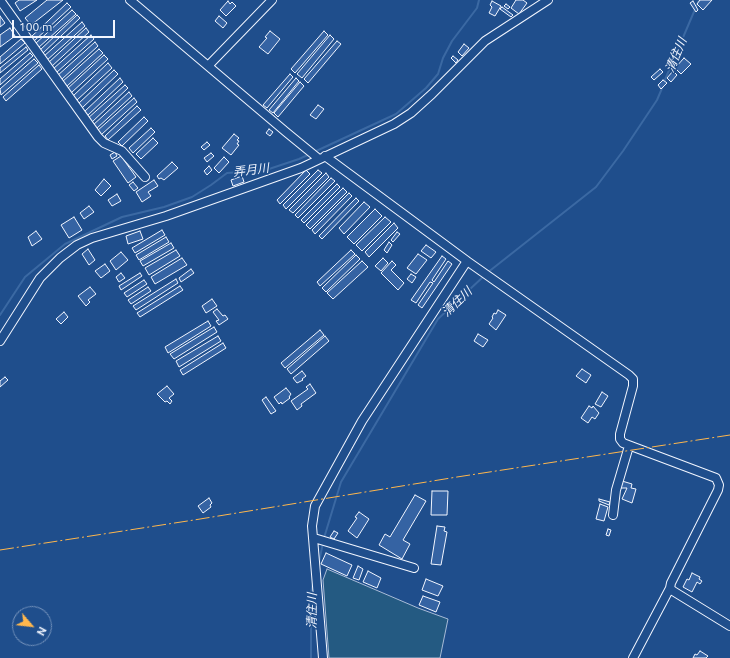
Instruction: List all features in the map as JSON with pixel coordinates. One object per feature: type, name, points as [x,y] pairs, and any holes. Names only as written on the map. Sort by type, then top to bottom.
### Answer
[{"type":"street","points":[[0,0],[98,137],[104,143],[122,151],[145,177]]},
{"type":"street","points":[[130,0],[208,66],[322,158],[629,375],[633,379],[634,386],[620,434],[620,439],[623,443],[716,478],[719,485],[718,490],[671,583],[670,588],[633,658]]},
{"type":"street","points":[[208,66],[272,0]]},
{"type":"street","points":[[0,341],[40,278],[60,258],[77,245],[92,238],[166,216],[301,168],[394,124],[411,113],[485,41],[548,0]]},
{"type":"street","points":[[323,658],[312,519],[315,506],[362,421],[467,261]]},
{"type":"street","points":[[613,515],[616,490],[629,446]]},
{"type":"street","points":[[314,538],[414,568]]},
{"type":"street","points":[[670,588],[730,626]]},
{"type":"shaded area","points":[[327,569],[418,608],[448,619],[440,658],[329,658],[323,580]]},
{"type":"building","points":[[19,0],[37,0],[20,11],[15,3]]},
{"type":"building","points":[[47,0],[63,0],[31,25],[25,18]]},
{"type":"building","points":[[516,0],[523,0],[527,3],[519,14],[511,8]]},
{"type":"building","points":[[700,0],[712,0],[703,10],[697,4]]},
{"type":"building","points":[[228,1],[230,4],[232,2],[236,6],[226,16],[220,10]]},
{"type":"building","points":[[492,1],[501,6],[495,16],[489,13],[492,7],[490,5]]},
{"type":"building","points":[[693,1],[698,10],[696,12],[690,3]]},
{"type":"building","points":[[67,3],[71,7],[34,41],[31,37]]},
{"type":"building","points":[[506,4],[510,7],[508,9],[504,6]]},
{"type":"building","points":[[502,7],[513,15],[511,17],[500,9]]},
{"type":"building","points":[[72,10],[76,14],[38,48],[35,44]]},
{"type":"building","points":[[77,15],[80,18],[42,54],[39,51]]},
{"type":"building","points":[[0,16],[5,23],[0,27]]},
{"type":"building","points":[[219,16],[227,23],[223,28],[215,21]]},
{"type":"building","points":[[82,22],[85,26],[46,61],[43,57]]},
{"type":"building","points":[[10,28],[15,36],[0,47],[0,35]]},
{"type":"building","points":[[86,28],[89,32],[51,67],[48,63]]},
{"type":"building","points":[[270,31],[280,39],[268,54],[259,47],[267,38],[265,37]]},
{"type":"building","points":[[324,31],[328,35],[295,73],[291,69]]},
{"type":"building","points":[[91,35],[94,39],[56,73],[53,69]]},
{"type":"building","points":[[330,35],[334,39],[302,78],[297,74]]},
{"type":"building","points":[[21,39],[25,43],[0,64],[0,57]]},
{"type":"building","points":[[337,41],[341,44],[308,83],[304,79]]},
{"type":"building","points":[[95,42],[98,46],[61,80],[57,76]]},
{"type":"building","points":[[464,44],[469,48],[462,56],[458,52]]},
{"type":"building","points":[[26,47],[28,50],[0,73],[0,68]]},
{"type":"building","points":[[99,49],[103,53],[66,87],[62,82]]},
{"type":"building","points":[[30,53],[33,56],[0,85],[0,79]]},
{"type":"building","points":[[104,55],[108,59],[71,93],[67,89]]},
{"type":"building","points":[[453,56],[458,60],[456,63],[451,58]]},
{"type":"building","points":[[684,58],[691,64],[681,74],[675,68]]},
{"type":"building","points":[[34,59],[38,63],[1,95],[0,89]]},
{"type":"building","points":[[108,63],[112,68],[77,100],[73,96]]},
{"type":"building","points":[[39,65],[42,69],[6,101],[3,97]]},
{"type":"building","points":[[660,69],[663,72],[654,80],[651,77]]},
{"type":"building","points":[[114,70],[118,74],[82,108],[78,104]]},
{"type":"building","points":[[673,71],[677,75],[671,82],[667,78]]},
{"type":"building","points":[[290,74],[293,77],[267,108],[263,105]]},
{"type":"building","points":[[120,78],[123,82],[87,116],[84,112]]},
{"type":"building","points":[[296,78],[299,81],[273,113],[269,110]]},
{"type":"building","points":[[663,80],[667,83],[661,89],[658,85]]},
{"type":"building","points":[[300,82],[304,86],[278,117],[274,113]]},
{"type":"building","points":[[125,85],[128,88],[91,123],[87,119]]},
{"type":"building","points":[[129,92],[132,96],[96,129],[92,126]]},
{"type":"building","points":[[134,98],[137,102],[101,135],[97,131]]},
{"type":"building","points":[[318,105],[324,109],[316,119],[310,115]]},
{"type":"building","points":[[137,106],[141,110],[108,140],[105,136]]},
{"type":"building","points":[[144,117],[148,121],[122,146],[118,142]]},
{"type":"building","points":[[151,128],[155,132],[133,153],[129,148]]},
{"type":"building","points":[[269,129],[273,132],[270,136],[266,133]]},
{"type":"building","points":[[234,134],[239,138],[237,140],[239,141],[237,144],[239,145],[231,155],[222,148]]},
{"type":"building","points":[[153,138],[158,143],[141,159],[136,154]]},
{"type":"building","points":[[207,142],[210,145],[204,150],[201,147]]},
{"type":"building","points":[[115,152],[117,156],[112,159],[110,155]]},
{"type":"building","points":[[211,153],[214,156],[207,162],[204,158]]},
{"type":"building","points":[[121,156],[136,177],[128,183],[113,161]]},
{"type":"building","points":[[224,157],[229,162],[219,173],[214,168]]},
{"type":"building","points":[[172,162],[178,168],[164,180],[161,178],[159,179],[157,176]]},
{"type":"building","points":[[209,166],[212,170],[207,175],[204,171]]},
{"type":"building","points":[[306,170],[310,174],[280,204],[277,200]]},
{"type":"building","points":[[318,170],[322,173],[286,209],[283,205]]},
{"type":"building","points":[[326,173],[329,177],[293,213],[289,210]]},
{"type":"building","points":[[242,176],[244,182],[233,186],[231,180]]},
{"type":"building","points":[[331,178],[335,181],[298,218],[295,215]]},
{"type":"building","points":[[104,179],[111,186],[101,196],[95,190]]},
{"type":"building","points":[[154,180],[158,186],[148,192],[151,196],[142,202],[136,192]]},
{"type":"building","points":[[133,182],[138,188],[134,191],[129,185]]},
{"type":"building","points":[[337,184],[340,187],[304,223],[301,220]]},
{"type":"building","points":[[343,188],[347,192],[310,229],[306,225]]},
{"type":"building","points":[[349,193],[352,196],[315,234],[312,230]]},
{"type":"building","points":[[117,194],[121,201],[112,206],[108,200]]},
{"type":"building","points":[[356,198],[359,201],[322,239],[319,236]]},
{"type":"building","points":[[364,202],[370,207],[344,234],[339,228]]},
{"type":"building","points":[[89,206],[94,212],[84,219],[80,213]]},
{"type":"building","points":[[375,209],[382,216],[354,244],[347,237]]},
{"type":"building","points":[[74,217],[82,230],[69,238],[61,225]]},
{"type":"building","points":[[385,217],[391,222],[362,251],[356,245]]},
{"type":"building","points":[[394,223],[398,228],[369,257],[365,252]]},
{"type":"building","points":[[162,230],[165,235],[135,253],[132,248]]},
{"type":"building","points":[[36,231],[42,239],[32,246],[28,237]]},
{"type":"building","points":[[140,231],[143,239],[128,244],[126,236]]},
{"type":"building","points":[[397,232],[400,234],[393,242],[391,240]]},
{"type":"building","points":[[166,237],[169,242],[139,260],[136,255]]},
{"type":"building","points":[[389,242],[392,245],[387,253],[384,250]]},
{"type":"building","points":[[171,243],[174,248],[143,266],[140,261]]},
{"type":"building","points":[[426,245],[436,252],[431,258],[421,251]]},
{"type":"building","points":[[88,249],[95,260],[89,265],[82,254]]},
{"type":"building","points":[[176,250],[180,256],[149,275],[145,268]]},
{"type":"building","points":[[351,250],[355,254],[320,286],[317,282]]},
{"type":"building","points":[[121,252],[128,260],[116,270],[110,261]]},
{"type":"building","points":[[418,254],[427,260],[416,274],[407,268]]},
{"type":"building","points":[[356,255],[360,259],[326,292],[322,288]]},
{"type":"building","points":[[442,256],[446,259],[432,280],[434,282],[448,261],[452,264],[422,308],[418,305],[433,283],[430,282],[416,303],[411,300]]},
{"type":"building","points":[[182,258],[187,265],[155,284],[151,277]]},
{"type":"building","points":[[383,258],[388,263],[381,271],[375,266]]},
{"type":"building","points":[[362,261],[368,267],[333,299],[327,293]]},
{"type":"building","points":[[392,261],[396,265],[391,270],[404,283],[398,290],[381,273]]},
{"type":"building","points":[[105,264],[110,271],[101,278],[95,271]]},
{"type":"building","points":[[191,269],[194,273],[181,282],[179,278]]},
{"type":"building","points":[[121,273],[125,278],[119,282],[116,277]]},
{"type":"building","points":[[140,273],[142,276],[121,290],[119,286]]},
{"type":"building","points":[[411,274],[416,277],[412,283],[407,279]]},
{"type":"building","points":[[176,279],[178,283],[136,310],[133,306]]},
{"type":"building","points":[[144,280],[147,284],[127,297],[124,293]]},
{"type":"building","points":[[180,286],[183,290],[140,317],[137,313]]},
{"type":"building","points":[[90,287],[96,294],[88,300],[90,302],[86,306],[78,296]]},
{"type":"building","points":[[148,287],[151,291],[131,304],[128,300]]},
{"type":"building","points":[[212,299],[217,306],[206,313],[202,306]]},
{"type":"building","points":[[217,309],[228,319],[219,325],[216,321],[219,320],[213,312]]},
{"type":"building","points":[[498,310],[506,315],[496,330],[489,324],[494,313],[496,314]]},
{"type":"building","points":[[64,312],[68,317],[61,324],[56,319]]},
{"type":"building","points":[[208,321],[211,326],[168,353],[165,347]]},
{"type":"building","points":[[214,327],[217,332],[174,359],[170,354]]},
{"type":"building","points":[[320,330],[324,335],[285,368],[281,363]]},
{"type":"building","points":[[478,334],[488,340],[483,347],[474,341]]},
{"type":"building","points":[[218,336],[221,341],[179,367],[176,361]]},
{"type":"building","points":[[325,336],[329,341],[291,374],[287,369]]},
{"type":"building","points":[[223,343],[226,348],[183,375],[180,370]]},
{"type":"building","points":[[582,369],[591,375],[586,383],[576,376]]},
{"type":"building","points":[[302,371],[306,376],[302,379],[303,380],[297,383],[293,378]]},
{"type":"building","points":[[5,377],[8,380],[0,387],[0,381]]},
{"type":"building","points":[[310,384],[316,393],[301,404],[302,406],[297,410],[291,401],[308,389],[306,387]]},
{"type":"building","points":[[167,386],[174,394],[169,398],[172,401],[170,404],[167,401],[165,402],[157,394]]},
{"type":"building","points":[[286,388],[291,394],[289,397],[290,398],[282,404],[281,402],[279,404],[274,397]]},
{"type":"building","points":[[602,392],[608,396],[601,407],[595,404]]},
{"type":"building","points":[[266,397],[276,411],[271,414],[262,400]]},
{"type":"building","points":[[589,406],[592,408],[593,406],[599,413],[595,419],[592,417],[588,423],[581,418]]},
{"type":"building","points":[[622,481],[632,484],[631,488],[636,489],[632,503],[622,499],[627,488],[620,488]]},
{"type":"building","points":[[432,491],[448,491],[447,515],[431,515]]},
{"type":"building","points":[[415,495],[426,501],[403,540],[410,544],[402,559],[379,545],[385,534],[390,537]]},
{"type":"building","points":[[209,498],[212,503],[210,505],[211,507],[203,513],[198,506]]},
{"type":"building","points":[[599,499],[610,502],[609,505],[599,501]]},
{"type":"building","points":[[600,504],[608,507],[604,521],[596,519]]},
{"type":"building","points":[[359,512],[369,519],[357,538],[348,531],[357,518],[355,517]]},
{"type":"building","points":[[437,526],[445,527],[444,531],[447,532],[441,565],[431,564]]},
{"type":"building","points":[[608,529],[611,530],[609,536],[606,535]]},
{"type":"building","points":[[334,531],[338,533],[334,539],[330,537]]},
{"type":"building","points":[[326,553],[352,565],[347,576],[321,564]]},
{"type":"building","points":[[358,566],[363,569],[359,580],[353,578]]},
{"type":"building","points":[[368,571],[381,578],[377,588],[363,582]]},
{"type":"building","points":[[692,573],[700,577],[699,579],[702,581],[700,584],[697,582],[692,592],[683,587],[687,579],[689,580]]},
{"type":"building","points":[[426,579],[443,586],[438,596],[422,590]]},
{"type":"building","points":[[423,596],[440,602],[436,612],[419,605]]},
{"type":"building","points":[[700,651],[708,656],[706,658],[693,658],[695,654],[697,655]]},
{"type":"waterway","name":"弄月川","points":[[314,152],[396,114],[426,88],[438,74],[443,58],[452,41],[477,8],[479,0]]},
{"type":"waterway","name":"清住川","points":[[664,82],[699,0]]},
{"type":"waterway","name":"清住川","points":[[487,273],[596,187],[623,151],[657,100],[663,86]]},
{"type":"waterway","name":"弄月川","points":[[0,315],[25,277],[65,244],[122,217],[164,207],[192,197],[227,173],[266,170],[310,154]]},
{"type":"waterway","name":"清住川","points":[[324,538],[341,482],[438,319],[484,276]]},
{"type":"waterway","name":"清住川","points":[[319,562],[323,543]]},
{"type":"waterway","name":"清住川","points":[[311,658],[311,593],[313,583]]},
{"type":"power","points":[[0,550],[730,435]]}]
